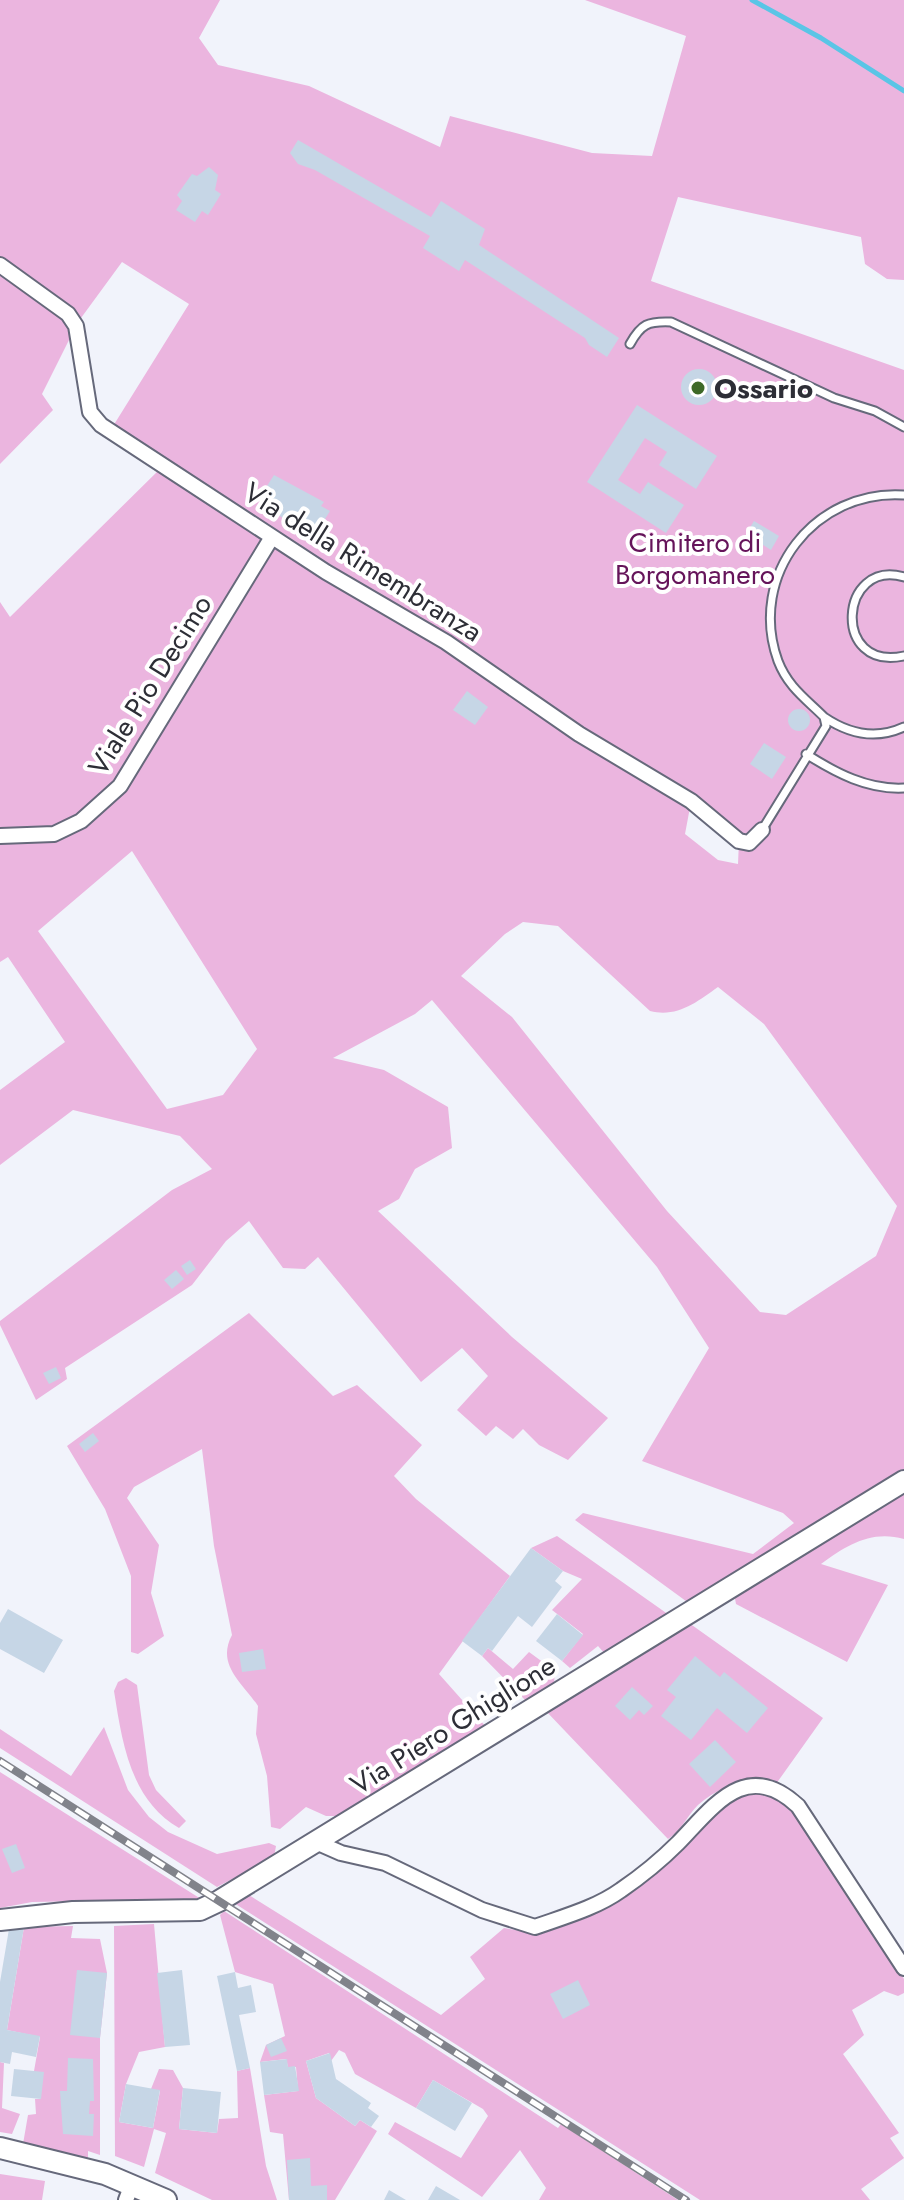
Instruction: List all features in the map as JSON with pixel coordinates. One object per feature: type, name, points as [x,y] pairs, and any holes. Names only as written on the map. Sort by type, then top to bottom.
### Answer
[{"type":"street","name":"Via della Rimembranza","points":[[0,265],[68,314],[76,326],[90,412],[96,420],[272,537],[446,642],[579,734],[691,801],[743,843],[752,841],[762,830]]},
{"type":"street","name":"Viale Pio Decimo","points":[[0,836],[54,834],[81,821],[120,786],[272,537]]},
{"type":"street","name":"Via Piero Ghiglione","points":[[0,1920],[73,1912],[200,1910],[904,1481]]},
{"type":"street","points":[[316,1842],[341,1853],[385,1863],[482,1910],[535,1927],[619,1892],[678,1842],[704,1811],[728,1794],[758,1785],[781,1790],[798,1806],[904,1968]]},
{"type":"street","points":[[0,2148],[68,2163],[129,2192],[166,2200]]},
{"type":"lane","points":[[630,344],[642,325],[651,321],[671,322],[834,398],[875,411],[904,427]]},
{"type":"lane","points":[[904,495],[871,497],[827,513],[796,541],[777,576],[770,611],[778,661],[800,697],[845,729],[871,735],[904,727]]},
{"type":"lane","points":[[904,577],[884,576],[871,581],[854,601],[851,613],[852,626],[865,648],[888,658],[904,656]]},
{"type":"lane","points":[[762,830],[826,726],[824,717]]},
{"type":"lane","points":[[806,754],[851,779],[876,787],[904,788]]},
{"type":"green space","name":"Cimitero di Borgomanero","points":[[0,0],[220,0],[199,38],[218,65],[309,86],[440,147],[450,116],[592,153],[652,156],[686,36],[585,0],[904,0],[904,280],[887,279],[865,264],[861,237],[678,197],[651,281],[904,370],[904,1469],[690,1604],[575,1520],[583,1513],[753,1554],[794,1523],[783,1513],[642,1461],[709,1348],[657,1267],[432,1000],[415,1014],[333,1058],[384,1070],[448,1107],[452,1148],[415,1169],[399,1199],[378,1211],[512,1337],[608,1418],[568,1460],[539,1445],[523,1429],[513,1439],[496,1426],[486,1436],[457,1410],[488,1376],[462,1348],[421,1382],[318,1257],[305,1269],[283,1268],[249,1221],[226,1241],[192,1285],[65,1368],[67,1379],[36,1400],[0,1321],[172,1190],[212,1169],[180,1136],[73,1110],[0,1165],[0,1090],[65,1042],[8,957],[0,962],[0,602],[10,617],[163,466],[110,431],[189,304],[122,262],[81,318],[0,261]],"holes":[[[691,802],[739,841],[738,864],[718,860],[685,834]],[[132,851],[257,1049],[223,1095],[167,1109],[38,931]],[[523,922],[558,926],[650,1011],[678,1010],[718,987],[764,1024],[897,1206],[876,1256],[786,1315],[760,1312],[667,1211],[512,1017],[461,976],[505,934]]]},
{"type":"green space","points":[[0,268],[76,326],[42,394],[53,410],[0,464]]},
{"type":"green space","points":[[249,1313],[333,1396],[357,1385],[422,1445],[394,1476],[416,1499],[510,1576],[439,1674],[487,1728],[340,1816],[326,1816],[306,1807],[280,1829],[271,1827],[267,1776],[256,1734],[258,1706],[233,1673],[227,1655],[232,1635],[214,1546],[202,1449],[134,1487],[127,1498],[159,1545],[151,1593],[164,1636],[138,1654],[131,1652],[131,1576],[105,1509],[67,1446]]},
{"type":"green space","points":[[904,1487],[904,1539],[881,1536],[860,1541],[821,1564],[888,1585],[847,1662],[736,1604],[734,1593]]},
{"type":"green space","points":[[557,1536],[669,1615],[606,1655],[598,1646],[570,1668],[562,1661],[583,1634],[552,1610],[582,1579],[563,1571],[531,1548]]},
{"type":"green space","points":[[689,1623],[823,1718],[776,1784],[745,1782],[716,1792],[698,1805],[668,1839],[545,1710]]},
{"type":"green space","points":[[488,1648],[513,1669],[529,1652],[555,1671],[554,1684],[527,1702],[482,1656]]},
{"type":"green space","points":[[126,1678],[137,1685],[149,1775],[156,1790],[186,1821],[179,1828],[149,1802],[131,1768],[114,1691],[118,1682]]},
{"type":"green space","points":[[104,1727],[128,1790],[149,1817],[168,1832],[217,1854],[269,1843],[276,1846],[274,1857],[217,1887],[0,1748],[0,1729],[71,1776]]},
{"type":"green space","points":[[0,1772],[201,1899],[32,1902],[0,1908]]},
{"type":"green space","points":[[759,1789],[795,1808],[904,1979],[904,1993],[898,1996],[884,1991],[852,2010],[864,2035],[843,2054],[899,2133],[890,2138],[904,2158],[861,2189],[870,2200],[700,2200],[234,1903],[249,1895],[441,2015],[485,1979],[470,1957],[504,1928],[534,1933],[585,1916],[730,1798]]},
{"type":"green space","points":[[224,1911],[558,2128],[561,2124],[678,2200],[539,2200],[546,2188],[520,2150],[482,2197],[388,2134],[395,2122],[461,2158],[488,2116],[483,2109],[433,2080],[416,2108],[355,2074],[345,2053],[339,2050],[331,2061],[329,2053],[306,2061],[316,2098],[355,2126],[360,2120],[377,2131],[335,2200],[289,2200],[283,2134],[270,2132],[264,2095],[298,2091],[296,2067],[288,2067],[286,2059],[260,2062],[266,2045],[285,2036],[273,1984],[235,1972],[220,1915]]},
{"type":"green space","points":[[154,1924],[165,2047],[139,2052],[126,2084],[119,2122],[153,2128],[160,2091],[151,2089],[159,2069],[173,2070],[183,2088],[179,2129],[217,2133],[219,2119],[238,2118],[237,2071],[250,2068],[266,2166],[277,2200],[212,2200],[155,2173],[166,2133],[154,2129],[144,2167],[115,2156],[114,1926]]},
{"type":"green space","points":[[73,1926],[71,1938],[100,1939],[107,1973],[100,2038],[100,2155],[88,2151],[88,2159],[23,2144],[28,2115],[36,2114],[35,2099],[41,2099],[34,2071],[40,2037],[7,2030],[24,1927]]},
{"type":"green space","points":[[0,2062],[4,2063],[2,2108],[20,2114],[12,2134],[0,2132]]},
{"type":"green space","points":[[0,2174],[45,2181],[42,2200],[0,2200]]},
{"type":"building","points":[[298,140],[431,217],[441,201],[485,229],[479,245],[619,338],[607,357],[589,345],[585,338],[465,260],[459,271],[423,248],[430,236],[315,170],[298,164],[290,153]]},
{"type":"building","points":[[209,167],[218,175],[215,190],[221,194],[208,215],[202,211],[195,222],[176,210],[182,201],[177,195],[192,174],[197,176]]},
{"type":"building","name":"Ossario","points":[[699,369],[712,374],[717,387],[712,400],[699,405],[686,400],[681,387],[686,374]]},
{"type":"building","points":[[637,405],[717,456],[696,489],[659,465],[667,452],[645,438],[618,480],[640,494],[648,482],[684,505],[666,533],[587,482]]},
{"type":"building","points":[[274,475],[324,502],[321,506],[330,511],[315,535],[305,528],[302,532],[258,500]]},
{"type":"building","points":[[754,521],[779,536],[771,550],[746,534]]},
{"type":"building","points":[[467,691],[488,707],[475,725],[453,710]]},
{"type":"building","points":[[799,709],[810,720],[799,731],[788,720]]},
{"type":"building","points":[[764,743],[786,757],[772,779],[750,764]]},
{"type":"building","points":[[190,1260],[196,1269],[187,1275],[181,1266]]},
{"type":"building","points":[[176,1270],[184,1279],[172,1289],[164,1280]]},
{"type":"building","points":[[56,1367],[61,1378],[49,1384],[43,1373]]},
{"type":"building","points":[[93,1433],[99,1441],[85,1452],[79,1444]]},
{"type":"building","points":[[531,1548],[563,1571],[555,1581],[562,1587],[532,1627],[518,1616],[492,1651],[488,1648],[482,1656],[462,1641]]},
{"type":"building","points":[[8,1609],[63,1640],[44,1673],[0,1649],[0,1623]]},
{"type":"building","points":[[557,1614],[583,1635],[562,1661],[536,1641]]},
{"type":"building","points":[[263,1649],[266,1669],[242,1672],[239,1653]]},
{"type":"building","points":[[695,1656],[720,1677],[724,1672],[768,1708],[747,1733],[717,1708],[691,1740],[661,1716],[676,1697],[667,1690]]},
{"type":"building","points":[[632,1687],[653,1706],[644,1715],[639,1710],[630,1720],[615,1706]]},
{"type":"building","points":[[715,1740],[736,1762],[710,1787],[689,1764]]},
{"type":"building","points":[[16,1844],[25,1868],[12,1873],[2,1849]]},
{"type":"building","points":[[24,1927],[7,2030],[40,2036],[36,2057],[12,2052],[10,2064],[0,2062],[0,1982],[9,1929]]},
{"type":"building","points":[[77,1970],[107,1973],[100,2038],[70,2035]]},
{"type":"building","points":[[182,1970],[190,2045],[165,2047],[157,1973]]},
{"type":"building","points":[[235,1972],[238,1988],[251,1985],[256,2012],[239,2015],[250,2068],[237,2071],[217,1976]]},
{"type":"building","points":[[578,1980],[590,2005],[563,2019],[550,1994]]},
{"type":"building","points":[[281,2038],[287,2051],[271,2057],[266,2045]]},
{"type":"building","points":[[330,2053],[336,2079],[371,2103],[368,2108],[379,2116],[371,2127],[360,2120],[355,2126],[316,2098],[306,2061]]},
{"type":"building","points":[[68,2058],[93,2059],[94,2101],[90,2101],[89,2114],[94,2114],[93,2136],[63,2134],[60,2091],[67,2091]]},
{"type":"building","points":[[287,2059],[288,2067],[295,2066],[299,2091],[264,2095],[260,2062]]},
{"type":"building","points":[[14,2069],[44,2072],[41,2099],[11,2096]]},
{"type":"building","points":[[433,2080],[472,2103],[455,2131],[416,2108]]},
{"type":"building","points":[[126,2084],[160,2090],[153,2128],[119,2122]]},
{"type":"building","points":[[183,2088],[221,2092],[217,2133],[179,2129]]},
{"type":"building","points":[[310,2158],[311,2186],[327,2185],[327,2200],[289,2200],[287,2160]]},
{"type":"building","points":[[436,2186],[460,2200],[428,2200]]},
{"type":"building","points":[[389,2190],[406,2200],[384,2200]]},
{"type":"waterway","points":[[752,0],[821,38],[904,91]]},
{"type":"railway","points":[[0,1761],[686,2200]]},
{"type":"place","name":"Ossario","points":[[698,388]]}]
